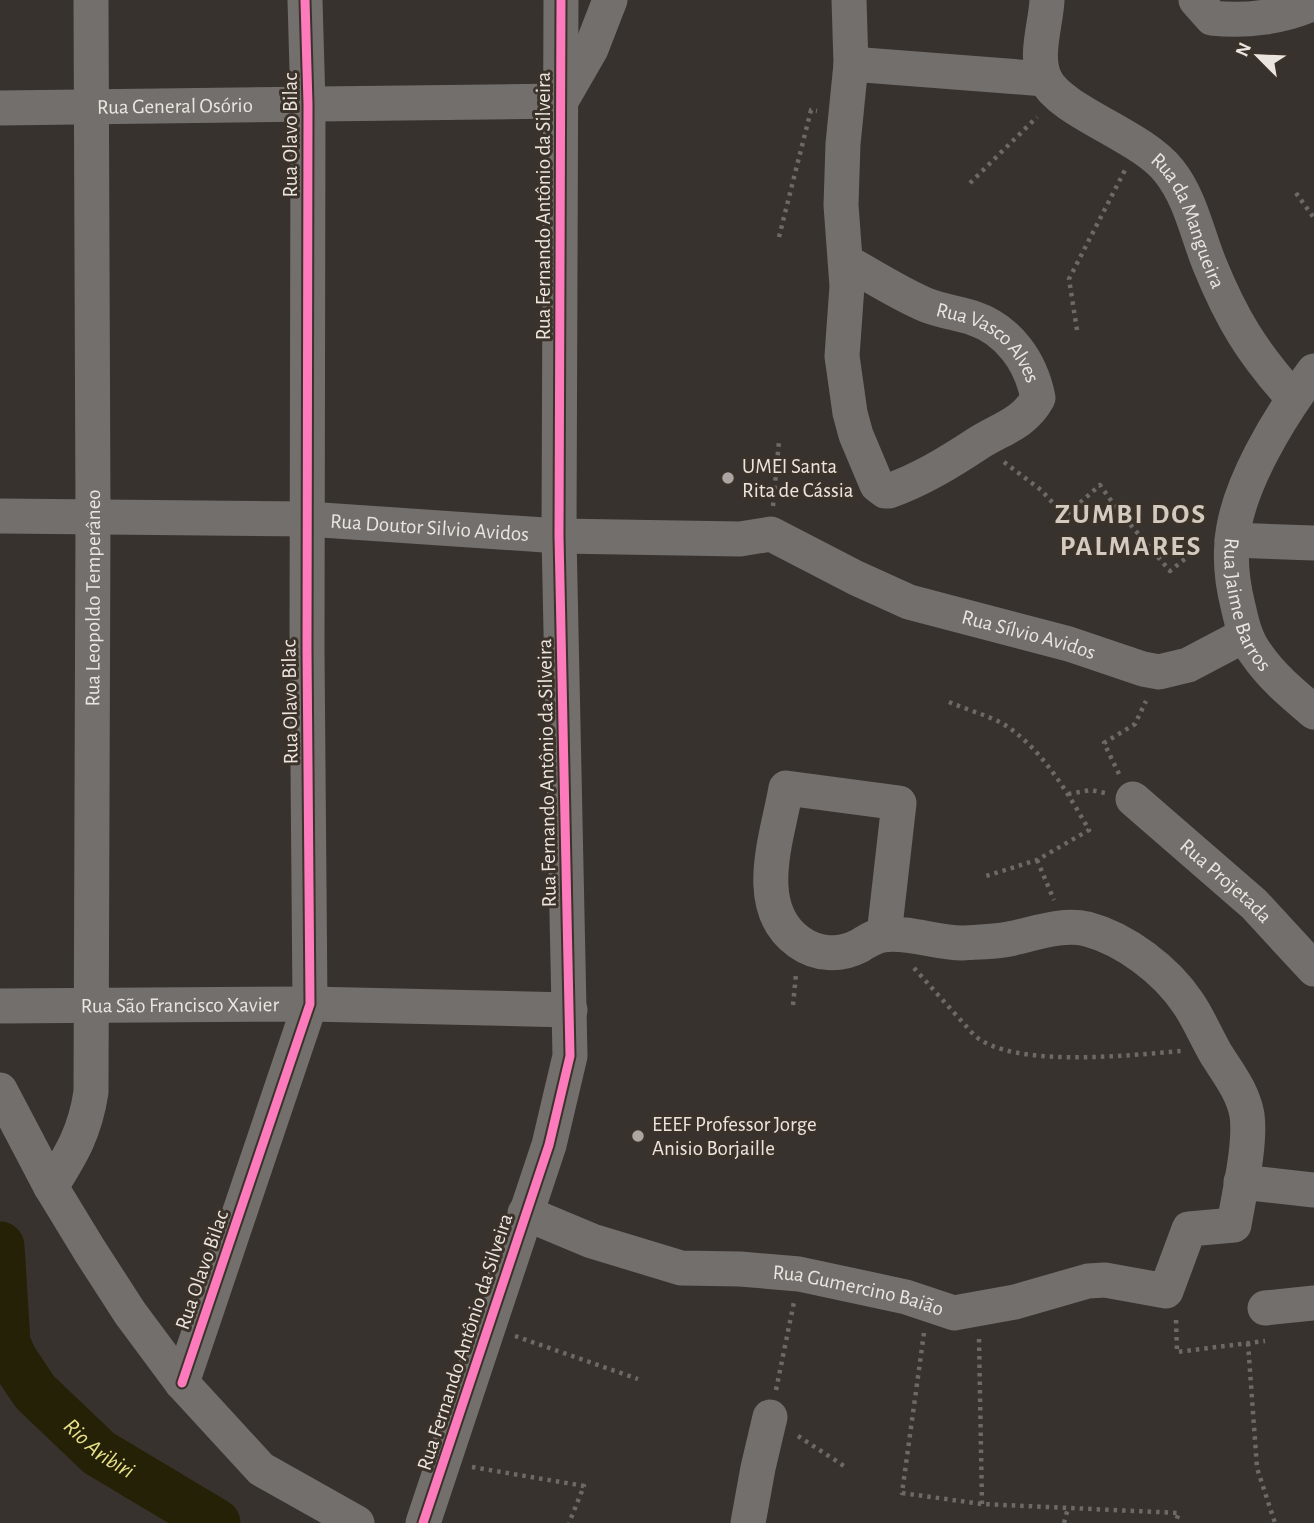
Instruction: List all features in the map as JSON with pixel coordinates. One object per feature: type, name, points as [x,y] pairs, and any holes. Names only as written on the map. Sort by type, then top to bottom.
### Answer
[{"type":"street","name":"Rua Leopoldo Temperâneo","points":[[51,1187],[74,1149],[87,1120],[91,1093],[91,0]]},
{"type":"street","name":"Rua Olavo Bilac","points":[[182,1383],[310,1004],[308,104],[305,0]]},
{"type":"street","name":"Rua Fernando Antônio da Silveira","points":[[423,1523],[549,1146],[570,1056],[559,536],[561,0]]},
{"type":"street","points":[[561,101],[592,48],[610,0]]},
{"type":"street","name":"Rua Vasco Alves","points":[[845,261],[929,306],[988,324],[1011,342],[1031,373],[1038,398],[1018,423],[979,443],[934,472],[889,491],[877,485],[860,446],[850,413],[842,356],[847,286],[845,261],[841,205],[851,64],[849,0]]},
{"type":"street","points":[[1047,0],[1042,50],[1052,87]]},
{"type":"street","points":[[1196,0],[1212,18],[1237,20],[1277,15],[1314,3]]},
{"type":"street","name":"Rua da Mangueira","points":[[851,64],[1052,87],[1139,144],[1157,158],[1177,183],[1242,334],[1258,357],[1304,385]]},
{"type":"street","name":"Rua General Osório","points":[[0,108],[561,101]]},
{"type":"street","name":"Rua Jaime Barros","points":[[1304,385],[1275,427],[1246,488],[1232,540],[1234,591],[1245,635],[1272,673],[1314,712]]},
{"type":"street","name":"Rua Doutor Silvio Avidos","points":[[0,516],[307,519],[559,536],[740,539],[771,534]]},
{"type":"street","name":"Rua Sílvio Avidos","points":[[771,534],[856,578],[909,601],[1069,644],[1143,669],[1159,672],[1188,665],[1245,635]]},
{"type":"street","points":[[1232,540],[1314,543]]},
{"type":"street","points":[[884,935],[899,803],[786,788],[770,877],[771,896],[788,932],[808,947],[821,952],[836,953],[851,950],[884,935],[956,943],[1006,940],[1065,926],[1101,934],[1153,965],[1186,1000],[1243,1101],[1247,1116],[1234,1225],[1189,1229],[1166,1291]]},
{"type":"street","name":"Rua Projetada","points":[[1133,799],[1254,904],[1314,969]]},
{"type":"street","name":"Rua São Francisco Xavier","points":[[0,1006],[310,1004],[570,1010]]},
{"type":"street","points":[[0,1090],[51,1187],[130,1313],[182,1383],[261,1469],[358,1523]]},
{"type":"street","points":[[1241,1182],[1314,1190]]},
{"type":"street","name":"Rua Gumercino Baião","points":[[525,1213],[592,1241],[681,1268],[799,1274],[881,1291],[954,1313],[1015,1302],[1088,1281],[1105,1280],[1166,1291]]},
{"type":"street","points":[[1270,1324],[1314,1303]]},
{"type":"street","points":[[748,1523],[770,1417]]},
{"type":"path","points":[[970,183],[1052,87]]},
{"type":"path","points":[[779,237],[811,110],[846,114]]},
{"type":"path","points":[[1077,330],[1069,279],[1139,144]]},
{"type":"path","points":[[1296,193],[1314,218]]},
{"type":"path","points":[[771,534],[779,440]]},
{"type":"path","points":[[979,443],[1041,491],[1065,516],[1100,485],[1116,509],[1170,571],[1207,541],[1232,540]]},
{"type":"path","points":[[950,702],[1002,723],[1025,740],[1068,794],[1090,831],[1037,860],[983,877]]},
{"type":"path","points":[[1133,799],[1104,743],[1135,724]]},
{"type":"path","points":[[1068,794],[1091,790],[1133,799]]},
{"type":"path","points":[[1037,860],[1065,926]]},
{"type":"path","points":[[884,935],[974,1035],[995,1049],[1058,1057],[1214,1049]]},
{"type":"path","points":[[799,1274],[770,1417],[844,1466]]},
{"type":"path","points":[[1166,1291],[1177,1322],[1177,1352],[1248,1343],[1270,1324]]},
{"type":"path","points":[[928,1304],[902,1493],[982,1504],[1179,1513],[1175,1523]]},
{"type":"path","points":[[979,1310],[982,1504]]},
{"type":"path","points":[[488,1326],[638,1379]]},
{"type":"path","points":[[1248,1343],[1257,1468],[1275,1523]]},
{"type":"path","points":[[444,1462],[584,1486],[569,1523]]},
{"type":"path","points":[[1064,1523],[1068,1508]]},
{"type":"waterway","name":"Rio Aribiri","points":[[0,1246],[6,1343],[13,1359],[35,1392],[99,1453],[216,1523]]},
{"type":"cycle path","points":[[182,1383],[310,1004],[307,649],[308,104],[305,0]]},
{"type":"cycle path","points":[[423,1523],[549,1145],[570,1056],[559,536],[561,0]]},
{"type":"place","name":"UMEI Santa Rita de Cássia","points":[[728,478]]},
{"type":"place","name":"EEEF Professor Jorge Anisio Borjaille","points":[[638,1136]]},
{"type":"district","name":"ZUMBI DOS PALMARES","points":[[1131,531]]}]
